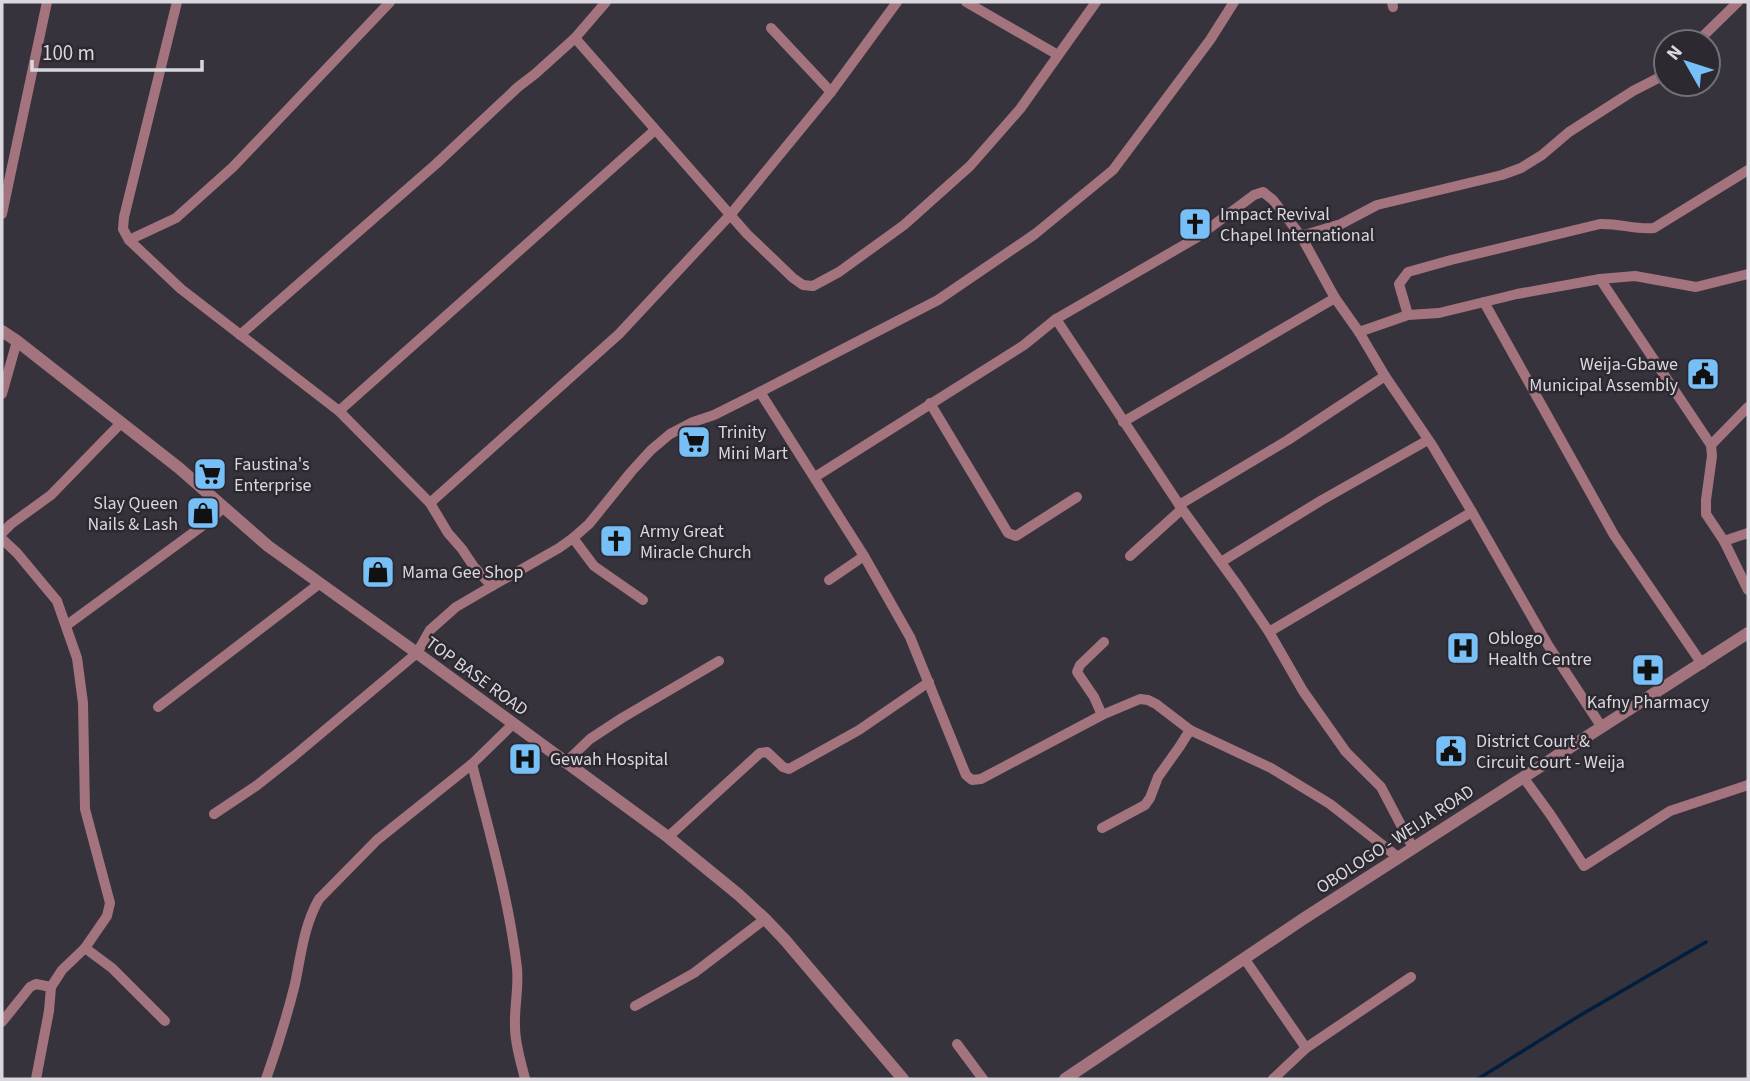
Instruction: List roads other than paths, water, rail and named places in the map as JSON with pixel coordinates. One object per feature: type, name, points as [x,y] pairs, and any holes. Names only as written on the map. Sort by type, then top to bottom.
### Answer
[{"type":"street","points":[[2,214],[47,2]]},
{"type":"street","points":[[177,2],[123,229],[129,240],[181,289],[339,411],[430,503],[448,533],[492,586]]},
{"type":"street","points":[[129,240],[176,218],[233,167],[390,2]]},
{"type":"street","points":[[240,335],[575,38],[606,2]]},
{"type":"street","points":[[430,503],[619,334],[731,214],[831,92],[897,2]]},
{"type":"street","points":[[966,2],[1058,55]]},
{"type":"street","points":[[575,38],[747,234],[793,278],[803,285],[813,286],[839,272],[904,225],[971,166],[1020,109],[1096,2]]},
{"type":"street","points":[[214,814],[266,779],[417,653],[430,631],[457,607],[573,538],[589,524],[651,450],[670,434],[760,392],[937,300],[1035,234],[1113,170],[1210,40],[1234,2]]},
{"type":"street","points":[[1712,28],[1738,2]]},
{"type":"street","points":[[771,28],[831,92]]},
{"type":"street","points":[[1301,236],[1341,224],[1377,205],[1521,168],[1542,155],[1569,132],[1652,82]]},
{"type":"street","points":[[339,411],[655,130]]},
{"type":"street","points":[[1408,315],[1399,284],[1408,272],[1600,224],[1654,228],[1748,170]]},
{"type":"street","points":[[815,477],[1024,345],[1056,319],[1196,239],[1254,195],[1263,192],[1273,200],[1301,236],[1335,298],[1428,440],[1548,645],[1601,726]]},
{"type":"street","points":[[1359,332],[1408,315],[1439,313],[1517,294],[1600,279],[1635,276],[1696,287],[1748,274]]},
{"type":"street","points":[[1600,279],[1711,445],[1706,514],[1724,541],[1748,590]]},
{"type":"street","points":[[1123,422],[1335,298]]},
{"type":"street","points":[[1485,302],[1614,536],[1702,664]]},
{"type":"street","points":[[1056,319],[1180,507],[1269,632],[1303,691],[1346,752],[1381,787],[1413,848]]},
{"type":"street","name":"TOP BASE ROAD","points":[[2,331],[179,468],[268,546],[668,837],[739,895],[765,919],[903,1079]]},
{"type":"street","points":[[2,394],[17,341]]},
{"type":"street","points":[[1130,556],[1180,507],[1289,440],[1385,376]]},
{"type":"street","points":[[760,392],[864,556],[910,637],[965,775],[972,780],[981,779],[1102,715],[1140,699],[1148,700],[1190,730],[1271,768],[1330,804],[1399,858]]},
{"type":"street","points":[[930,403],[1008,533],[1016,536],[1077,497]]},
{"type":"street","points":[[1711,445],[1748,407]]},
{"type":"street","points":[[2,533],[51,495],[121,423]]},
{"type":"street","points":[[1221,562],[1322,500],[1428,440]]},
{"type":"street","points":[[66,625],[223,508]]},
{"type":"street","points":[[1269,632],[1472,512]]},
{"type":"street","points":[[1724,541],[1748,533]]},
{"type":"street","points":[[2,538],[57,601],[77,658],[83,703],[85,809],[110,903],[107,916],[85,948],[61,970],[51,987],[50,1011],[36,1079]]},
{"type":"street","points":[[573,538],[594,566],[643,600]]},
{"type":"street","points":[[828,580],[864,556]]},
{"type":"street","points":[[158,707],[319,584]]},
{"type":"street","name":"OBOLOGO - WEIJA ROAD","points":[[1065,1079],[1244,958],[1748,633]]},
{"type":"street","points":[[1102,715],[1094,697],[1077,672],[1080,665],[1104,642]]},
{"type":"street","points":[[565,763],[590,739],[622,718],[719,662]]},
{"type":"street","points":[[668,837],[760,753],[767,752],[789,769],[859,730],[929,682]]},
{"type":"street","points":[[267,1079],[294,987],[307,928],[319,899],[377,840],[472,764],[513,724]]},
{"type":"street","points":[[1102,828],[1145,805],[1158,777],[1190,730]]},
{"type":"street","points":[[472,764],[500,874],[517,966],[515,1027],[517,1049],[525,1079]]},
{"type":"street","points":[[1523,777],[1584,866],[1670,811],[1748,785]]},
{"type":"street","points":[[635,1006],[694,973],[765,919]]},
{"type":"street","points":[[85,948],[120,975],[165,1021]]},
{"type":"street","points":[[1244,958],[1306,1048]]},
{"type":"street","points":[[1273,1079],[1306,1048],[1411,977]]},
{"type":"street","points":[[2,1022],[30,987],[36,984],[51,987]]},
{"type":"street","points":[[957,1044],[983,1079]]},
{"type":"waterway","points":[[1478,1079],[1706,942]]},
{"type":"place","name":"Impact Revival Chapel International","points":[[1195,224]]},
{"type":"place","name":"Weija-Gbawe Municipal Assembly","points":[[1703,374]]},
{"type":"place","name":"Trinity Mini Mart","points":[[694,442]]},
{"type":"place","name":"Faustina's Enterprise","points":[[210,474]]},
{"type":"place","name":"Slay Queen Nails & Lash","points":[[203,513]]},
{"type":"place","name":"Army Great Miracle Church","points":[[616,541]]},
{"type":"place","name":"Mama Gee Shop","points":[[378,572]]},
{"type":"place","name":"Oblogo Health Centre","points":[[1463,648]]},
{"type":"place","name":"Kafny Pharmacy","points":[[1648,670]]},
{"type":"place","name":"District Court & Circuit Court - Weija","points":[[1451,751]]},
{"type":"place","name":"Gewah Hospital","points":[[525,759]]}]
